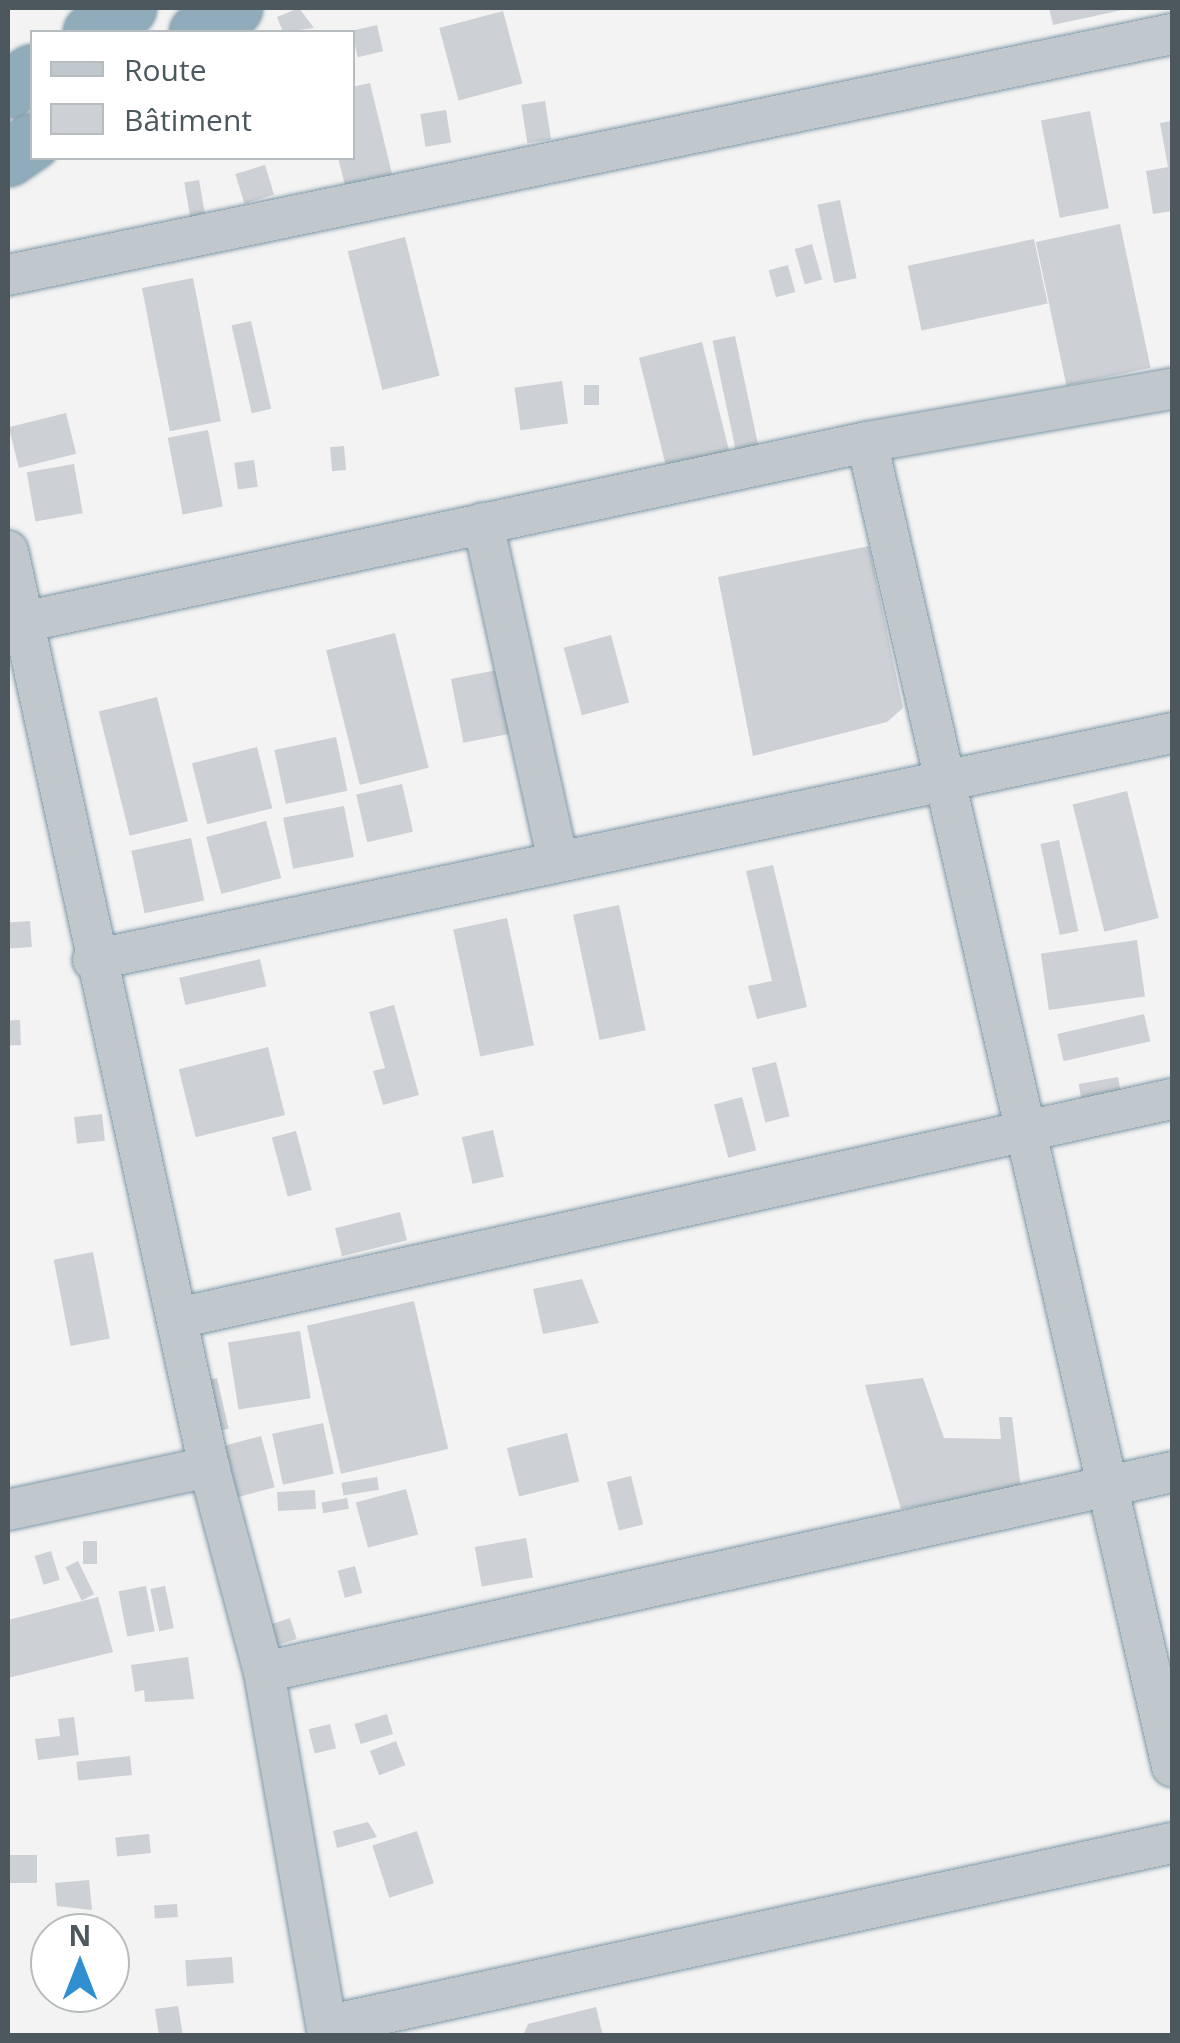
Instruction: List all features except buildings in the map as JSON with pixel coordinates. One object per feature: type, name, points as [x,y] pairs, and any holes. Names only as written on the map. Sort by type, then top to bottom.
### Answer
[{"type":"highway","points":[[94,30],[128,8]]},
{"type":"highway","points":[[200,30],[234,8]]},
{"type":"highway","points":[[8,89],[30,73]]},
{"type":"highway","points":[[8,158],[30,143]]},
{"type":"street","points":[[8,275],[1172,34]]},
{"type":"street","points":[[23,622],[867,442],[1172,389]]},
{"type":"street","points":[[867,442],[1172,1766]]},
{"type":"street","points":[[482,523],[558,861]]},
{"type":"street","points":[[8,551],[93,960],[178,1318],[209,1467],[264,1672],[329,2030],[1172,1843]]},
{"type":"street","points":[[93,960],[1172,733]]},
{"type":"street","points":[[178,1318],[1026,1128],[1172,1099]]},
{"type":"street","points":[[8,1510],[209,1467]]},
{"type":"street","points":[[264,1672],[1172,1472]]}]
